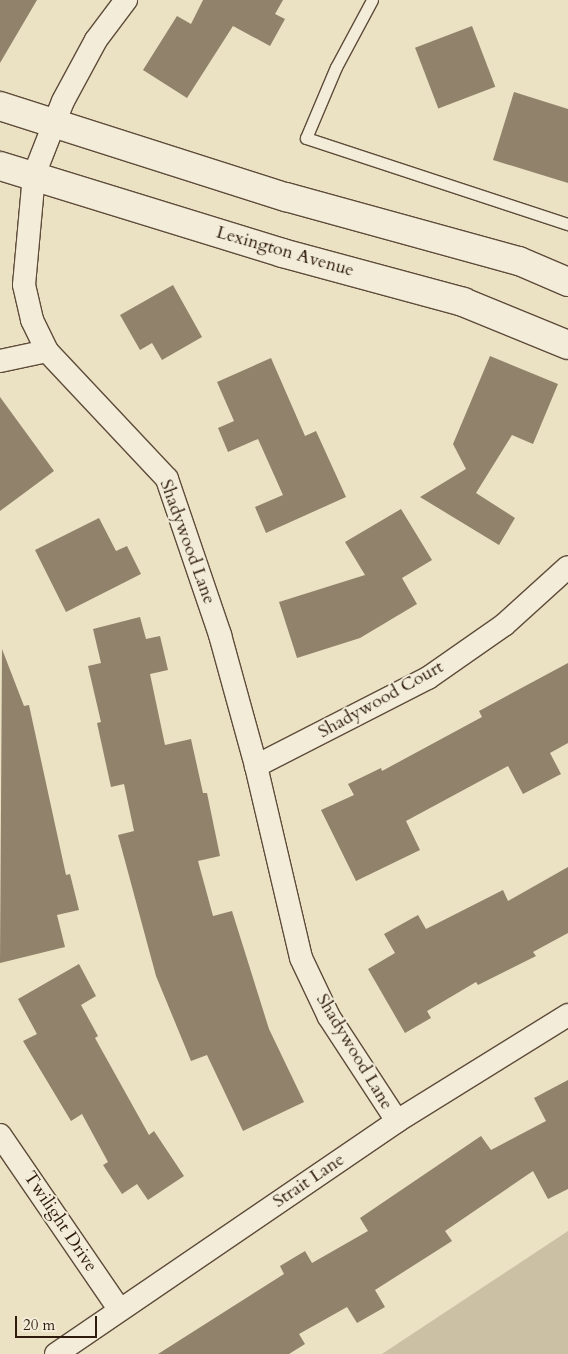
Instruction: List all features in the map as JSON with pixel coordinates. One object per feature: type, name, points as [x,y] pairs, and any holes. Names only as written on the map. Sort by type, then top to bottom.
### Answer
[{"type":"street","name":"Shadywood Lane","points":[[126,0],[96,40],[54,121],[34,175],[24,285],[32,320],[46,351],[167,479],[220,635],[256,766],[301,958],[329,1017],[397,1121]]},
{"type":"street","points":[[0,106],[54,121],[286,197],[519,261],[568,282]]},
{"type":"street","name":"Lexington Avenue","points":[[0,166],[282,253],[463,302],[568,345]]},
{"type":"street","points":[[0,361],[46,351]]},
{"type":"street","name":"Shadywood Court","points":[[256,766],[428,678],[504,624],[568,567]]},
{"type":"street","name":"Strait Lane","points":[[56,1354],[397,1121],[568,1016]]},
{"type":"street","name":"Twilight Drive","points":[[0,1135],[120,1310]]},
{"type":"lane","points":[[372,0],[336,68],[306,138],[568,224]]},
{"type":"shaded area","points":[[568,1231],[568,1354],[382,1354]]},
{"type":"building","points":[[0,0],[37,0],[0,63]]},
{"type":"building","points":[[203,0],[283,0],[275,14],[285,19],[270,46],[233,26],[187,98],[143,70],[177,16],[191,24]]},
{"type":"building","points":[[472,26],[495,87],[438,109],[415,48]]},
{"type":"building","points":[[514,92],[568,109],[568,183],[493,160]]},
{"type":"building","points":[[173,285],[202,337],[162,360],[152,343],[140,350],[120,315]]},
{"type":"building","points":[[490,356],[558,384],[533,444],[512,435],[476,493],[515,518],[499,545],[420,497],[466,469],[453,444]]},
{"type":"building","points":[[271,358],[305,436],[316,431],[346,497],[266,533],[255,507],[283,495],[258,439],[228,452],[218,428],[234,421],[217,382]]},
{"type":"building","points":[[0,397],[54,471],[0,511]]},
{"type":"building","points":[[401,509],[432,560],[402,578],[417,604],[360,638],[297,658],[279,602],[365,575],[345,542]]},
{"type":"building","points":[[99,518],[116,551],[127,546],[141,574],[66,612],[35,550]]},
{"type":"building","points":[[140,617],[146,639],[160,636],[168,670],[150,674],[165,745],[191,739],[203,793],[207,793],[220,856],[198,861],[213,916],[232,911],[269,1029],[304,1102],[243,1131],[207,1055],[191,1061],[156,976],[118,835],[134,831],[124,784],[111,787],[97,723],[101,722],[88,666],[101,663],[93,629]]},
{"type":"building","points":[[2,649],[24,706],[29,705],[66,875],[70,874],[79,910],[57,915],[65,947],[0,963]]},
{"type":"building","points":[[568,663],[568,743],[550,753],[561,774],[523,794],[508,766],[406,821],[420,850],[356,881],[321,810],[354,795],[348,784],[381,768],[382,771],[482,717],[479,711]]},
{"type":"building","points":[[568,867],[568,933],[533,952],[536,956],[478,985],[476,982],[427,1011],[431,1018],[405,1033],[368,969],[395,953],[384,934],[418,915],[426,929],[503,890],[508,901]]},
{"type":"building","points":[[79,964],[96,996],[81,1005],[98,1036],[95,1038],[149,1135],[154,1131],[184,1176],[148,1200],[137,1184],[122,1194],[103,1165],[108,1162],[82,1114],[71,1121],[23,1041],[37,1034],[18,999]]},
{"type":"building","points":[[568,1080],[568,1189],[548,1199],[533,1171],[445,1231],[452,1241],[375,1290],[385,1307],[357,1323],[347,1307],[299,1334],[305,1344],[289,1354],[158,1354],[284,1274],[280,1266],[305,1251],[312,1263],[368,1231],[360,1218],[481,1136],[491,1150],[546,1121],[534,1098]]}]
